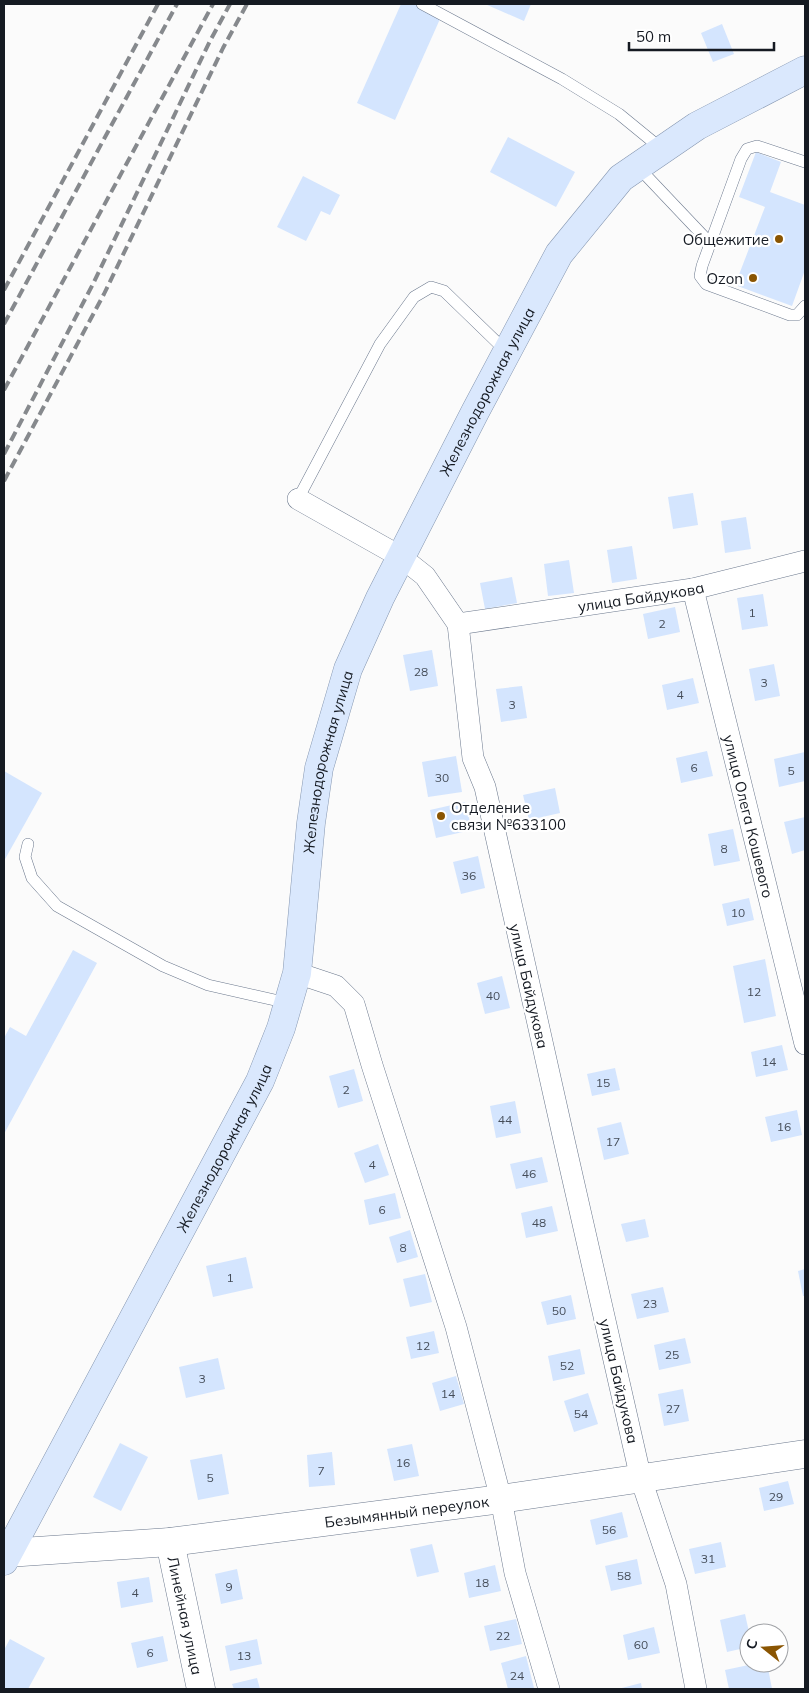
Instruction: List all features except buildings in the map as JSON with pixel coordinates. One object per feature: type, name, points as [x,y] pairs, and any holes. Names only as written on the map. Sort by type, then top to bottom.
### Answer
[{"type":"main road","name":"Железнодорожная улица","points":[[6,1557],[260,1081],[281,1028],[297,973],[311,823],[319,768],[348,668],[380,598],[559,254],[621,178],[697,126],[805,70]]},
{"type":"street","points":[[298,499],[401,558],[425,576],[458,624]]},
{"type":"street","name":"улица Байдукова","points":[[696,1689],[676,1584],[642,1479],[485,787],[473,758],[458,624],[692,589],[805,561]]},
{"type":"street","name":"улица Олега Кошевого","points":[[692,589],[805,1044]]},
{"type":"street","points":[[297,973],[336,986],[354,1004],[456,1327],[501,1499],[515,1572],[549,1689]]},
{"type":"street","name":"Безымянный переулок","points":[[6,1557],[170,1542],[501,1499],[805,1454]]},
{"type":"street","name":"Линейная улица","points":[[170,1542],[200,1689]]},
{"type":"lane","points":[[422,4],[562,79],[619,114],[663,150]]},
{"type":"lane","points":[[805,162],[757,146],[747,149],[741,159],[700,276],[706,284],[790,315],[797,315],[805,306]]},
{"type":"lane","points":[[638,167],[710,243]]},
{"type":"lane","points":[[298,499],[380,344],[414,297],[431,287],[444,291],[507,352]]},
{"type":"lane","points":[[28,844],[25,857],[32,878],[57,906],[163,966],[208,985],[288,1003]]},
{"type":"railway","points":[[4,290],[158,4]]},
{"type":"railway","points":[[4,324],[177,4]]},
{"type":"railway","points":[[4,390],[213,4]]},
{"type":"railway","points":[[4,454],[93,284],[210,41],[230,4]]},
{"type":"railway","points":[[4,481],[104,294],[223,48],[247,4]]},
{"type":"place","name":"Общежитие","points":[[779,239]]},
{"type":"place","name":"Ozon","points":[[753,278]]},
{"type":"place","name":"Отделение связи №633100","points":[[441,816]]}]
